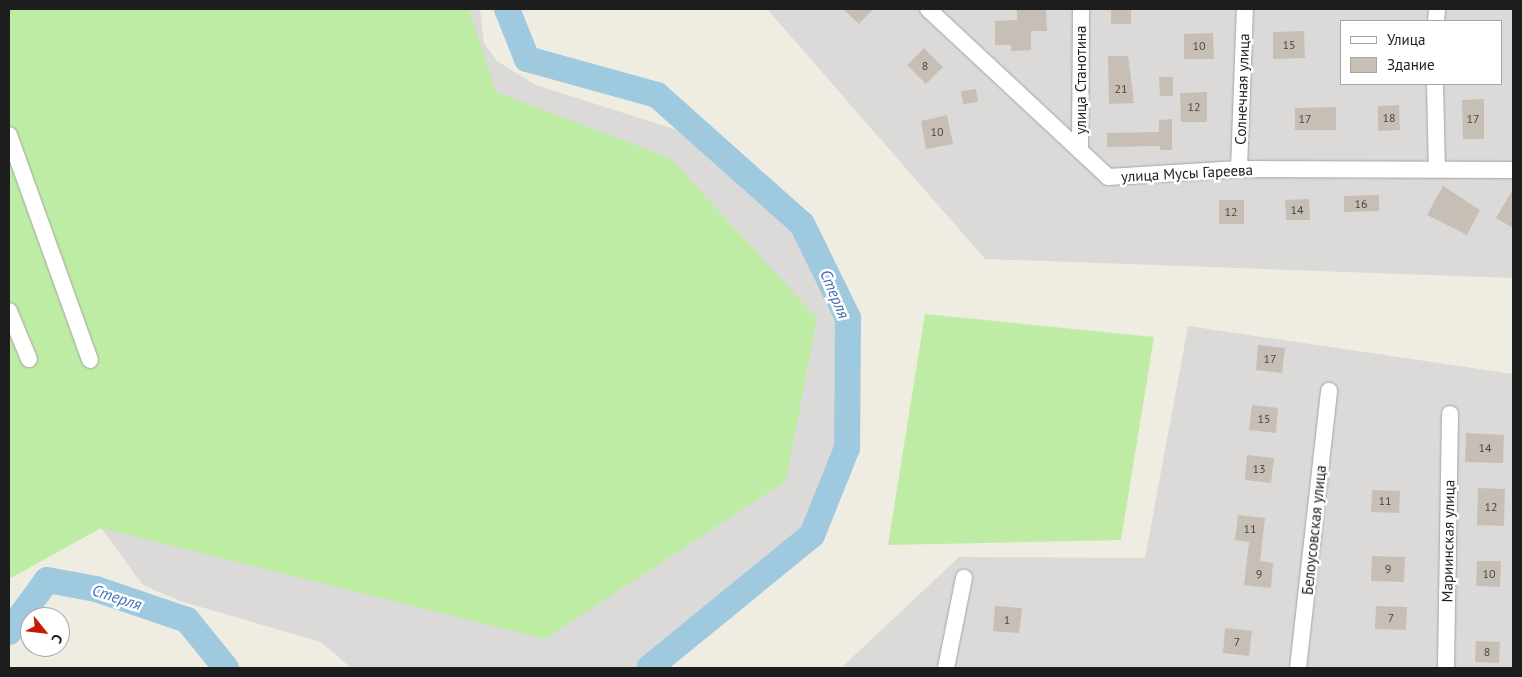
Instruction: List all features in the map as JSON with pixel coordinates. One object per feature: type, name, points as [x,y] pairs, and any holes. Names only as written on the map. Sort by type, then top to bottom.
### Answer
[{"type":"street","name":"улица Мусы Гареева","points":[[928,9],[1108,177],[1239,169],[1513,170]]},
{"type":"street","name":"улица Станотина","points":[[1080,151],[1081,9]]},
{"type":"street","name":"Солнечная улица","points":[[1239,169],[1245,9]]},
{"type":"street","points":[[1435,85],[1437,169]]},
{"type":"street","points":[[9,135],[90,360]]},
{"type":"street","points":[[9,311],[28,359]]},
{"type":"street","name":"Белоусовская улица","points":[[1298,668],[1329,391]]},
{"type":"street","name":"Мариинская улица","points":[[1446,668],[1450,414]]},
{"type":"street","points":[[946,668],[964,578]]},
{"type":"shaded area","points":[[9,9],[480,9],[484,43],[497,61],[536,85],[702,138],[761,174],[822,255],[857,344],[859,428],[849,480],[797,553],[736,610],[649,668],[351,668],[321,642],[180,601],[143,585],[101,528]]},
{"type":"shaded area","points":[[767,9],[1513,9],[1513,278],[985,259]]},
{"type":"shaded area","points":[[1188,326],[1513,374],[1513,668],[841,668],[959,557],[1145,558]]},
{"type":"green space","points":[[9,9],[469,9],[496,92],[670,158],[817,318],[786,481],[545,639],[101,528],[9,579]]},
{"type":"green space","points":[[925,314],[1154,337],[1121,540],[888,545]]},
{"type":"building","points":[[843,9],[873,9],[859,24]]},
{"type":"building","points":[[1017,9],[1046,9],[1047,31],[1031,31],[1031,50],[1011,51],[1011,45],[995,45],[995,21],[1017,20]]},
{"type":"building","points":[[1111,9],[1131,9],[1131,24],[1111,24]]},
{"type":"building","points":[[1304,31],[1305,58],[1273,59],[1273,32]]},
{"type":"building","points":[[1213,33],[1214,59],[1184,59],[1184,34]]},
{"type":"building","points":[[924,48],[943,67],[926,84],[907,65]]},
{"type":"building","points":[[1108,56],[1128,56],[1134,103],[1109,104]]},
{"type":"building","points":[[1159,77],[1173,77],[1173,96],[1160,96]]},
{"type":"building","points":[[976,89],[978,102],[963,104],[961,91]]},
{"type":"building","points":[[1207,92],[1207,122],[1181,122],[1180,93]]},
{"type":"building","points":[[1484,99],[1484,139],[1463,139],[1462,100]]},
{"type":"building","points":[[1399,105],[1400,130],[1378,131],[1378,106]]},
{"type":"building","points":[[1336,107],[1336,130],[1295,130],[1295,108]]},
{"type":"building","points":[[947,115],[953,144],[926,149],[921,121]]},
{"type":"building","points":[[1172,119],[1172,150],[1160,150],[1160,146],[1107,147],[1107,133],[1159,132],[1159,120]]},
{"type":"building","points":[[1443,186],[1480,210],[1467,235],[1427,215]]},
{"type":"building","points":[[1513,189],[1513,228],[1496,218]]},
{"type":"building","points":[[1379,195],[1379,211],[1344,212],[1344,196]]},
{"type":"building","points":[[1309,199],[1310,220],[1286,220],[1285,200]]},
{"type":"building","points":[[1219,200],[1244,200],[1244,224],[1219,224]]},
{"type":"building","points":[[1258,345],[1285,348],[1282,373],[1256,370]]},
{"type":"building","points":[[1252,405],[1278,408],[1276,433],[1249,430]]},
{"type":"building","points":[[1466,433],[1504,435],[1503,463],[1465,462]]},
{"type":"building","points":[[1247,455],[1274,458],[1271,483],[1245,480]]},
{"type":"building","points":[[1478,488],[1505,489],[1504,526],[1477,525]]},
{"type":"building","points":[[1372,490],[1400,491],[1399,513],[1371,512]]},
{"type":"building","points":[[1238,515],[1265,518],[1260,561],[1273,563],[1271,588],[1244,585],[1249,542],[1235,540]]},
{"type":"building","points":[[1372,556],[1405,557],[1404,582],[1371,581]]},
{"type":"building","points":[[1477,561],[1501,561],[1500,587],[1476,586]]},
{"type":"building","points":[[995,606],[1022,608],[1019,633],[993,631]]},
{"type":"building","points":[[1376,606],[1407,607],[1406,630],[1375,629]]},
{"type":"building","points":[[1225,628],[1252,631],[1249,656],[1223,653]]},
{"type":"building","points":[[1476,641],[1500,642],[1499,663],[1475,662]]},
{"type":"waterway","name":"Стерля","points":[[507,9],[527,59],[657,95],[802,224],[848,318],[847,448],[812,535],[649,668]]},
{"type":"waterway","name":"Стерля","points":[[9,632],[47,580],[96,589],[187,620],[226,668]]}]
